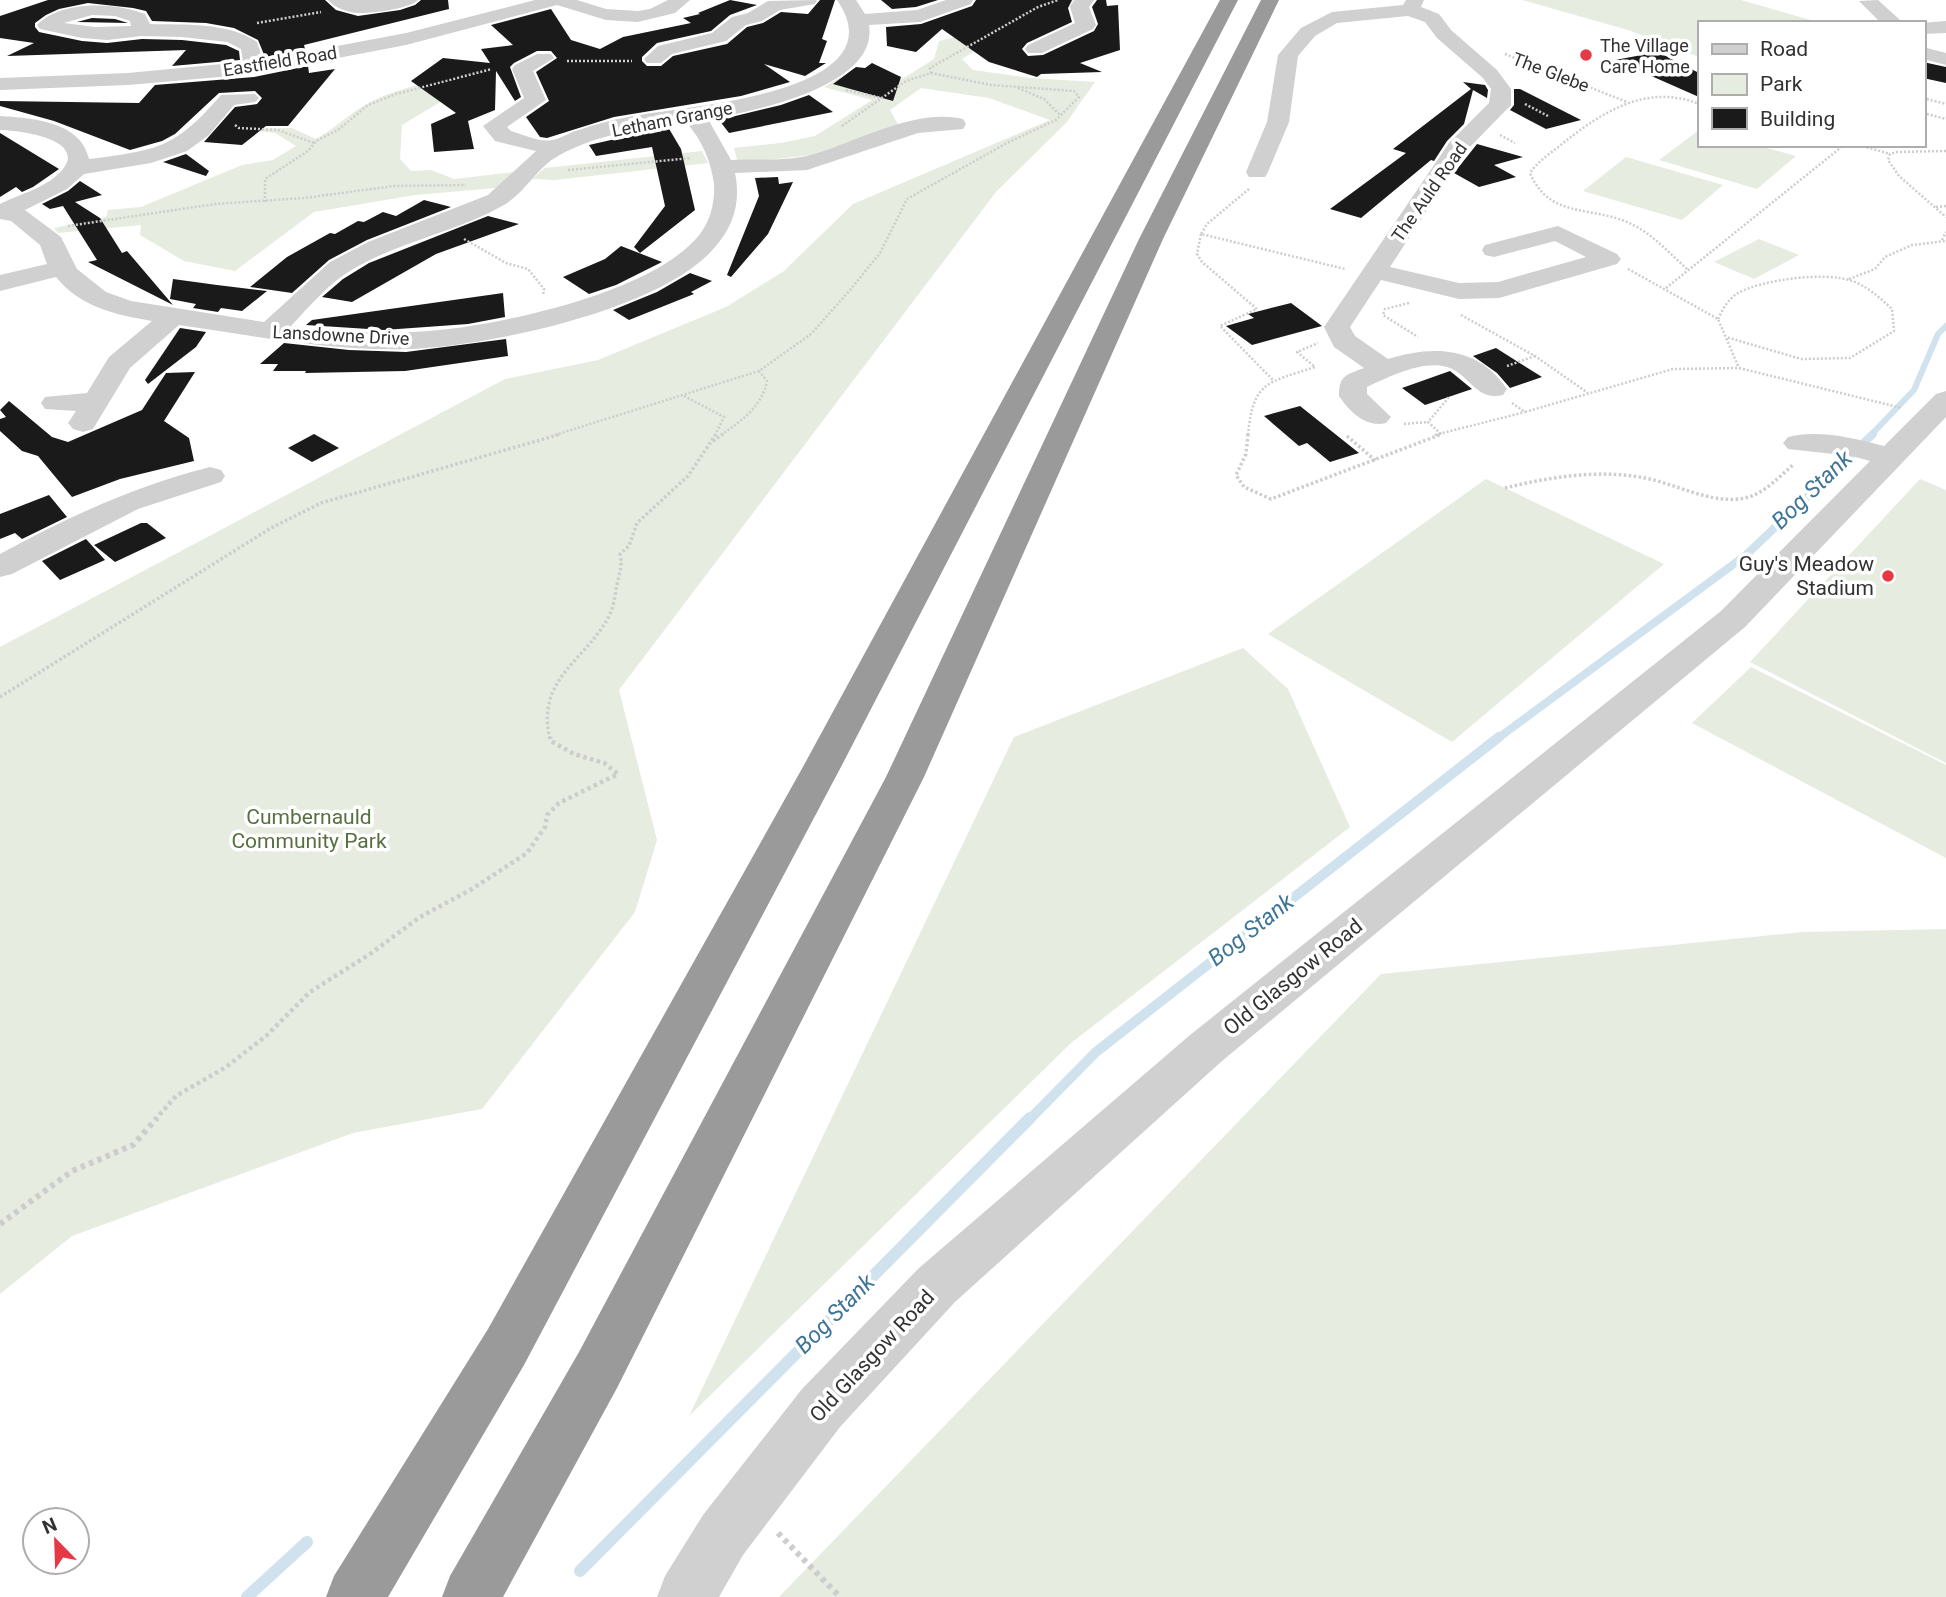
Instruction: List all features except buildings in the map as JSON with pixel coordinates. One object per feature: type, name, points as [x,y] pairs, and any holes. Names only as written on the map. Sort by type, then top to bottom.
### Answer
[{"type":"highway","points":[[355,1597],[519,1323],[823,765],[1229,0]]},
{"type":"highway","points":[[471,1597],[598,1370],[905,777],[1151,239],[1270,0]]},
{"type":"street","points":[[340,2],[357,8],[409,0]]},
{"type":"street","name":"Eastfield Road","points":[[0,83],[146,78],[254,68],[412,37],[555,0]]},
{"type":"street","points":[[561,0],[595,12],[628,16],[668,9],[681,0]]},
{"type":"street","points":[[654,59],[665,50],[719,37],[739,22],[755,17],[775,5],[808,0]]},
{"type":"street","points":[[846,0],[860,20],[920,16],[964,0]]},
{"type":"street","points":[[1035,51],[1086,25],[1079,7],[1085,0]]},
{"type":"street","points":[[1868,1],[1890,21]]},
{"type":"street","points":[[1256,172],[1278,122],[1289,55],[1308,32],[1332,18],[1413,5]]},
{"type":"street","name":"The Auld Road","points":[[1384,369],[1344,341],[1337,327],[1457,148],[1500,105],[1502,89],[1490,74],[1444,34],[1433,18],[1413,5]]},
{"type":"street","name":"Letham Grange","points":[[269,332],[338,268],[497,200],[526,175],[543,155],[555,149],[628,124],[761,102],[814,82],[837,68],[856,49],[862,34],[860,20]]},
{"type":"street","points":[[1925,28],[1946,27]]},
{"type":"street","points":[[142,30],[227,36],[249,44],[254,68]]},
{"type":"street","points":[[492,69],[534,63],[535,100],[494,126],[503,136],[555,149]]},
{"type":"street","points":[[1,211],[62,181],[76,168],[163,152],[190,140],[228,99],[248,97]]},
{"type":"street","points":[[889,105],[915,127]]},
{"type":"street","name":"Lansdowne Drive","points":[[1,211],[20,216],[52,242],[54,256],[81,289],[99,300],[120,307],[269,332],[405,341],[537,320],[604,301],[644,284],[692,256],[711,240],[719,228],[727,196],[720,160],[700,122],[692,115]]},
{"type":"street","points":[[185,120],[234,125]]},
{"type":"street","points":[[0,123],[30,125],[52,132],[71,144],[78,156],[76,168]]},
{"type":"street","points":[[720,160],[807,163],[915,127],[955,124]]},
{"type":"street","points":[[1494,250],[1558,233],[1608,259]]},
{"type":"street","name":"The Auld Road","points":[[1374,271],[1460,291],[1499,290],[1608,259]]},
{"type":"street","points":[[0,283],[64,268]]},
{"type":"street","points":[[55,403],[90,412],[119,363],[172,317]]},
{"type":"street","points":[[1376,416],[1353,396],[1353,383],[1384,369],[1428,358],[1457,362],[1496,391]]},
{"type":"street","points":[[1449,397],[1496,391]]},
{"type":"street","name":"Old Glasgow Road","points":[[685,1597],[723,1535],[821,1408],[937,1285],[1206,1048],[1733,620],[1871,451],[1919,426],[1946,400]]},
{"type":"street","points":[[1809,443],[1871,451]]},
{"type":"street","points":[[114,474],[132,500]]},
{"type":"street","points":[[0,567],[110,508],[163,487],[210,476]]},
{"type":"path","points":[[931,73],[930,68],[1032,7],[1064,0]]},
{"type":"path","points":[[227,36],[252,24],[314,14],[340,2]]},
{"type":"path","name":"The Glebe","points":[[1499,52],[1628,102]]},
{"type":"path","points":[[534,63],[654,59]]},
{"type":"path","points":[[265,202],[265,179],[308,151],[314,143],[338,130],[368,105],[422,86],[492,69]]},
{"type":"path","points":[[0,697],[271,528],[321,503],[490,456],[759,371],[811,334],[850,290],[880,253],[907,199],[1060,116],[1079,97],[1074,91],[990,85],[931,73],[915,76],[889,105],[840,127]]},
{"type":"path","points":[[1008,86],[1030,91],[1044,99],[1060,116]]},
{"type":"path","points":[[853,91],[889,105]]},
{"type":"path","points":[[1687,270],[1650,235],[1627,222],[1547,201],[1533,185],[1530,173],[1535,166],[1599,117],[1628,102],[1673,96],[1698,104]]},
{"type":"path","points":[[1925,99],[1946,104]]},
{"type":"path","points":[[1522,102],[1548,116]]},
{"type":"path","points":[[1925,114],[1946,119]]},
{"type":"path","points":[[234,125],[239,128],[273,127],[292,131],[314,143]]},
{"type":"path","points":[[1666,288],[1841,147]]},
{"type":"path","points":[[1866,147],[1891,154],[1946,151]]},
{"type":"path","points":[[1891,154],[1888,160],[1899,176],[1946,217]]},
{"type":"path","points":[[569,169],[720,160]]},
{"type":"path","points":[[40,232],[104,219],[215,204],[265,202],[394,186],[470,185]]},
{"type":"path","points":[[1234,201],[1207,224],[1196,246],[1197,254],[1257,309],[1220,326],[1273,380]]},
{"type":"path","points":[[1935,207],[1946,206]]},
{"type":"path","points":[[441,222],[465,240],[506,263],[528,269],[537,276],[544,289],[537,320]]},
{"type":"path","points":[[1718,319],[1726,304],[1735,295],[1761,285],[1848,279],[1875,269],[1885,257],[1912,245],[1944,241],[1946,232]]},
{"type":"path","points":[[1201,234],[1341,268]]},
{"type":"path","points":[[1608,259],[1666,288],[1718,319],[1739,368]]},
{"type":"path","points":[[1726,337],[1801,359],[1850,358],[1894,331],[1892,309],[1872,291],[1848,279]]},
{"type":"path","points":[[1416,304],[1385,309],[1383,315],[1457,362]]},
{"type":"path","points":[[1458,314],[1470,318],[1535,356],[1588,394]]},
{"type":"path","points":[[1328,340],[1297,352],[1315,367],[1269,382],[1251,405],[1246,454],[1236,475],[1244,487],[1270,499],[1376,461],[1424,438],[1673,369],[1739,368],[1919,426]]},
{"type":"path","points":[[711,443],[761,401],[767,380],[759,371]]},
{"type":"path","points":[[1496,391],[1525,412]]},
{"type":"path","points":[[0,1224],[72,1171],[133,1145],[176,1096],[226,1067],[266,1036],[310,992],[370,954],[420,917],[472,889],[527,853],[545,827],[547,815],[559,803],[618,774],[609,765],[595,758],[574,755],[551,741],[545,718],[545,705],[563,675],[572,667],[575,659],[611,613],[618,592],[619,573],[623,566],[620,554],[629,546],[637,523],[688,476],[711,443],[724,416],[684,396]]},
{"type":"path","points":[[1441,434],[1428,422],[1449,397]]},
{"type":"path","points":[[1347,436],[1376,461]]},
{"type":"path","points":[[1505,488],[1533,481],[1615,474],[1678,485],[1722,498],[1744,498],[1755,494],[1809,443]]},
{"type":"path","points":[[748,1502],[840,1597]]},
{"type":"green space","name":"Cumbernauld Community Park","points":[[1054,0],[1075,0],[1071,7],[1036,12],[962,59],[973,70],[1030,78],[1095,82],[1066,123],[996,192],[619,690],[657,840],[635,912],[482,1109],[353,1133],[72,1236],[0,1294],[0,647],[505,379],[598,360],[726,307],[784,271],[853,204],[1050,120],[989,98],[921,88],[890,110],[898,124],[894,130],[814,155],[737,160],[734,148],[815,136],[872,100],[824,87],[839,78],[890,83],[908,76],[934,59],[939,41],[983,30]]},
{"type":"green space","points":[[1522,0],[1741,0],[1814,21],[1698,21],[1698,57],[1628,30]]},
{"type":"green space","points":[[473,73],[442,101],[402,125],[400,159],[411,171],[431,170],[454,179],[514,172],[496,188],[415,195],[314,212],[235,271],[184,261],[140,235],[141,225],[58,233],[54,228],[106,217],[108,210],[141,207],[242,165],[273,160],[296,146],[275,133],[236,129],[292,128],[316,139],[379,98],[419,85]]},
{"type":"green space","points":[[1698,131],[1698,147],[1763,147],[1796,156],[1757,189],[1659,160]]},
{"type":"green space","points":[[702,151],[708,163],[555,180],[532,179],[545,168]]},
{"type":"green space","points":[[1626,157],[1723,185],[1682,220],[1583,191]]},
{"type":"green space","points":[[1759,239],[1799,255],[1754,279],[1714,262]]},
{"type":"green space","points":[[1486,479],[1664,564],[1452,742],[1268,634]]},
{"type":"green space","name":"Guy's Meadow Stadium","points":[[1920,479],[1946,490],[1946,763],[1750,662]]},
{"type":"green space","points":[[1243,648],[1288,689],[1350,827],[1071,1043],[689,1416],[1014,737]]},
{"type":"green space","points":[[1751,667],[1946,765],[1946,858],[1692,723]]},
{"type":"green space","points":[[1946,929],[1946,1597],[779,1597],[1381,974],[1803,932]]},
{"type":"waterway","name":"Bog Stank","points":[[1871,435],[1914,390],[1938,334],[1946,326]]},
{"type":"waterway","name":"Bog Stank","points":[[1497,739],[1746,555],[1873,434]]},
{"type":"waterway","name":"Bog Stank","points":[[1029,1120],[1096,1052],[1499,737]]},
{"type":"waterway","name":"Bog Stank","points":[[580,1571],[1030,1118]]},
{"type":"waterway","name":"Bog Stank","points":[[247,1597],[307,1542]]},
{"type":"place","name":"The Village Care Home","points":[[1586,55]]},
{"type":"place","name":"Guy's Meadow Stadium","points":[[1888,576]]}]
